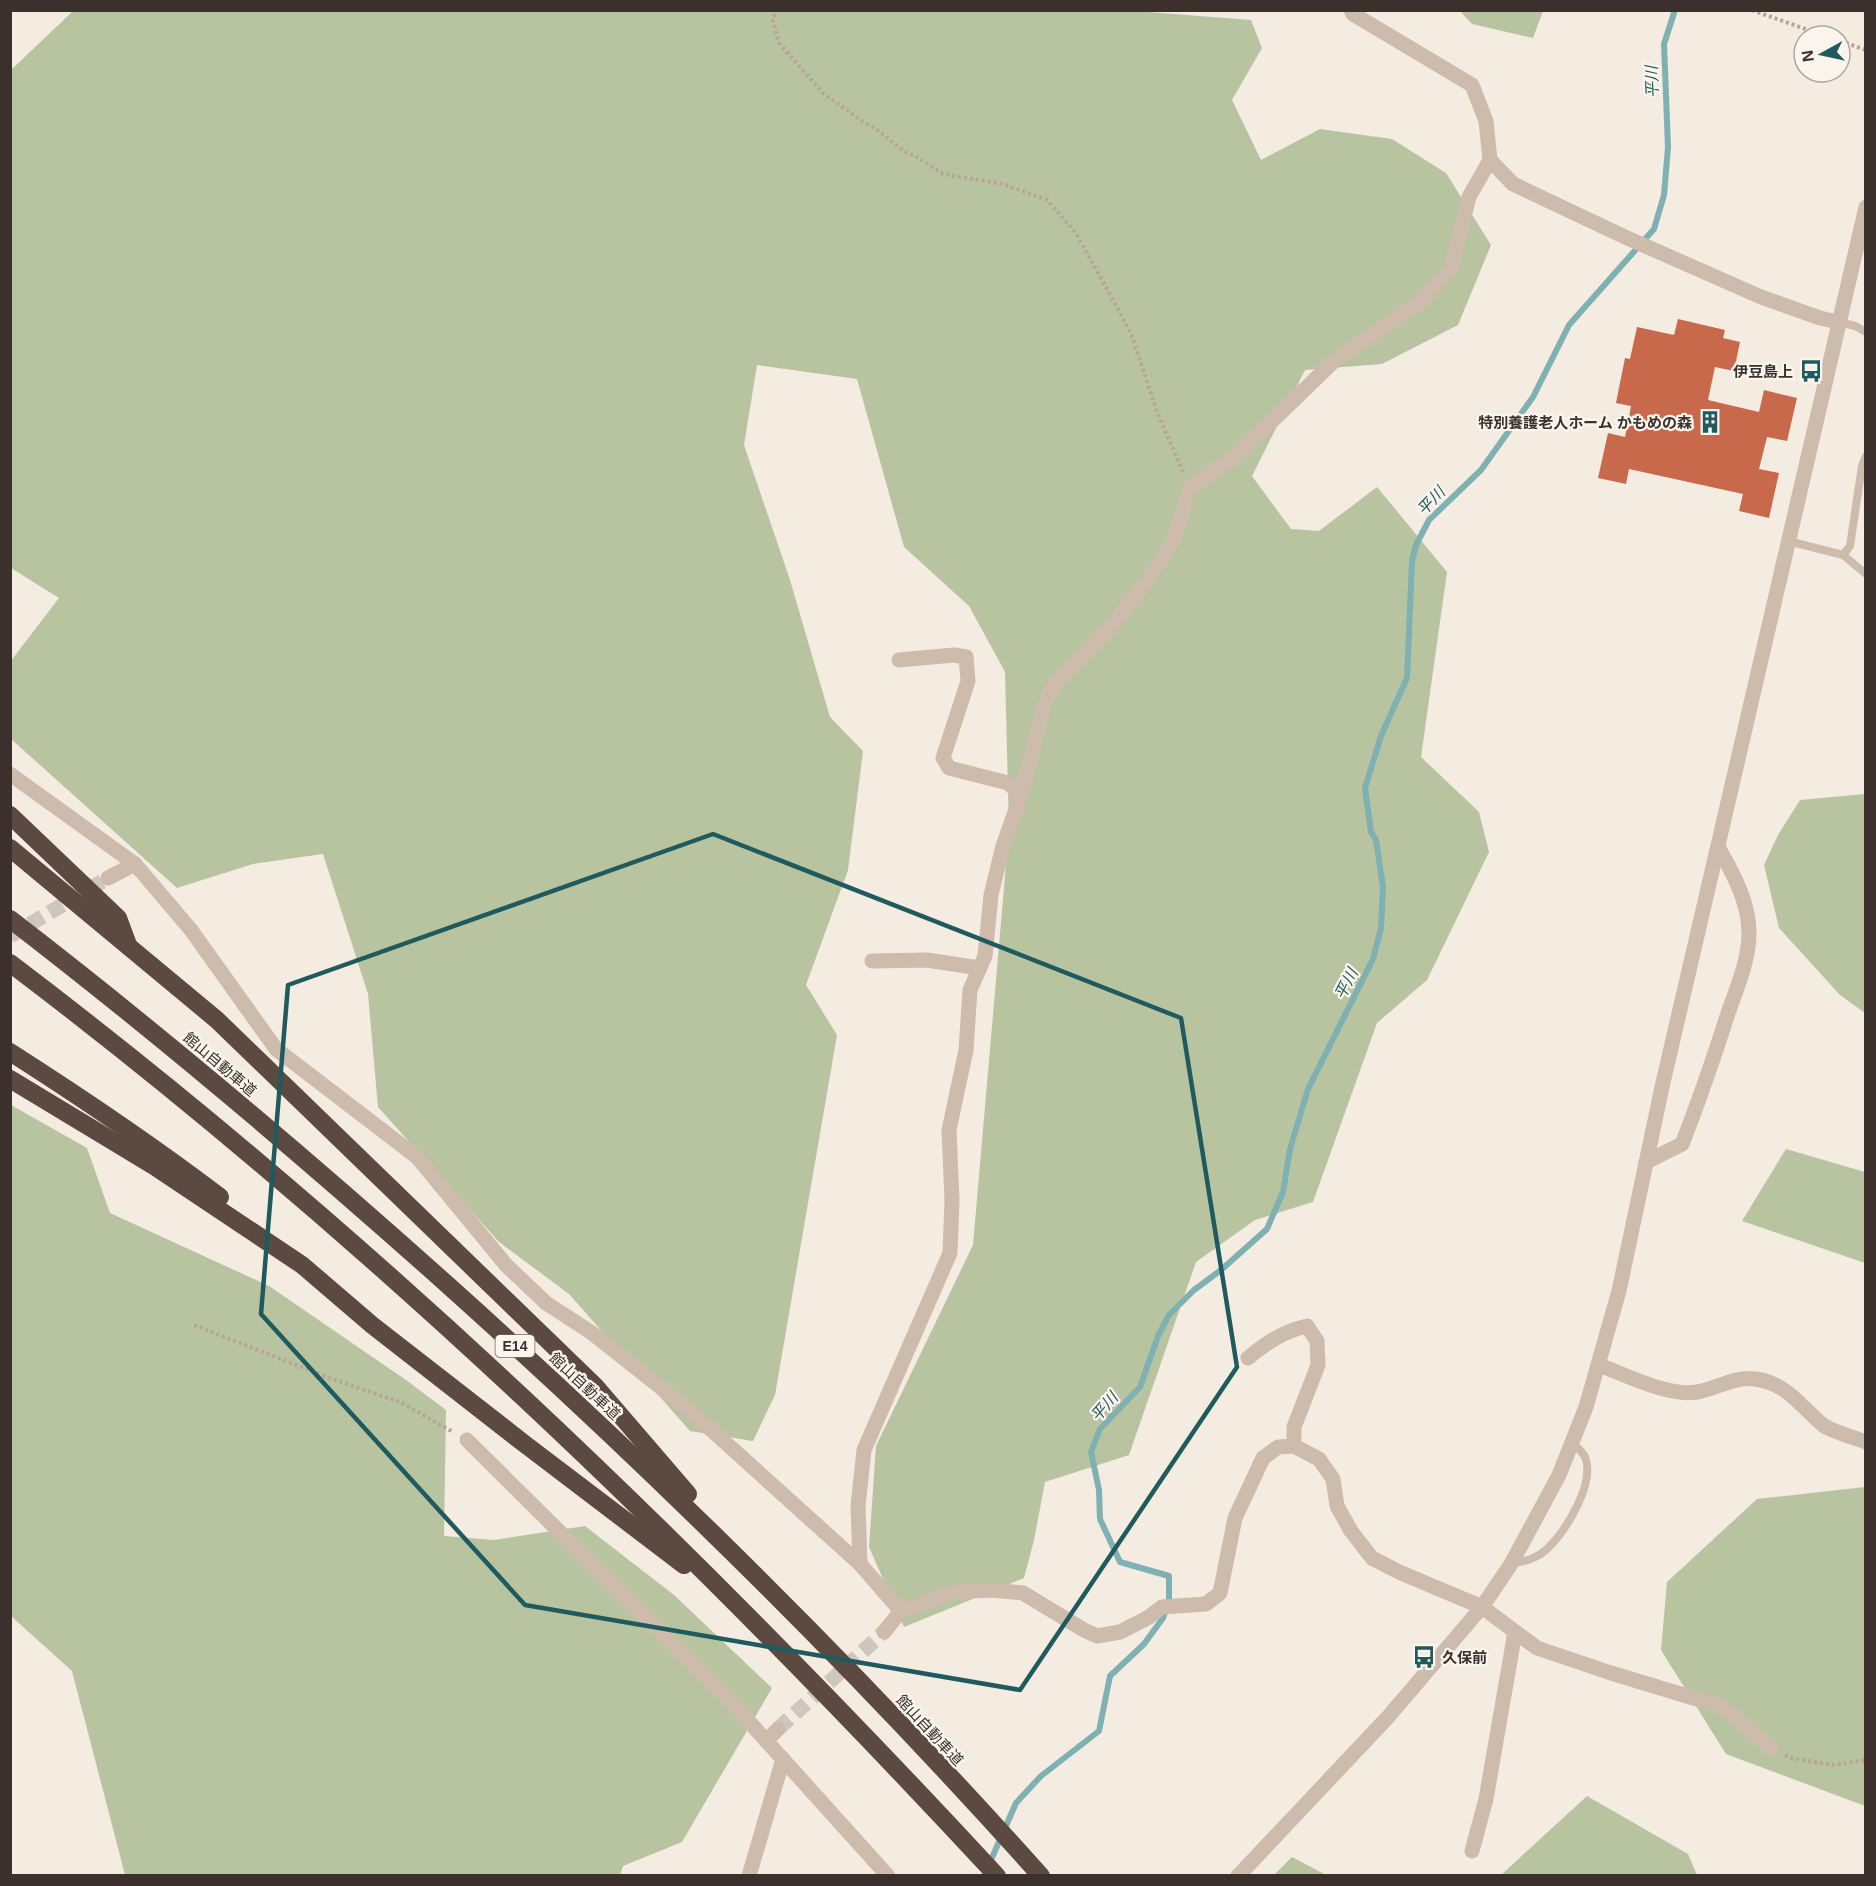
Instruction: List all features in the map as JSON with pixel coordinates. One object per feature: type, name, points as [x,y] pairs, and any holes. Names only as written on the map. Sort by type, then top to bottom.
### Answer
[{"type":"highway","points":[[10,815],[118,918],[128,945]]},
{"type":"highway","points":[[10,848],[217,1020],[596,1387],[766,1586]]},
{"type":"highway","name":"館山自動車道","points":[[10,920],[105,992],[320,1171],[630,1452],[766,1586],[1038,1873]]},
{"type":"highway","name":"E14","points":[[10,963],[85,1020],[299,1196],[463,1341],[591,1460],[743,1609],[997,1875]]},
{"type":"highway","points":[[10,1052],[167,1156],[240,1211],[372,1325],[743,1609]]},
{"type":"highway","points":[[10,1079],[154,1166],[302,1265]]},
{"type":"street","points":[[860,1564],[858,1506],[864,1450],[950,1253],[952,1201],[949,1130],[966,1050],[970,990],[985,956],[991,895],[1003,846],[1021,795],[1045,703],[1053,686],[1112,625],[1150,577],[1173,542],[1190,488],[1235,457],[1335,360],[1419,303],[1451,268],[1469,197],[1490,160],[1486,121],[1472,85],[1353,14],[1351,10]]},
{"type":"street","points":[[1490,160],[1513,184],[1625,237],[1761,297],[1838,322]]},
{"type":"street","points":[[1238,1875],[1388,1717],[1482,1607],[1511,1564],[1554,1484],[1572,1443],[1599,1365],[1620,1291],[1646,1162],[1866,207]]},
{"type":"street","points":[[899,660],[954,655],[966,657],[968,681],[943,758],[949,768],[1008,783],[1021,795]]},
{"type":"street","points":[[10,774],[135,864],[191,930],[276,1048],[417,1157],[506,1265],[546,1303],[592,1333],[687,1408],[860,1564],[901,1611]]},
{"type":"street","points":[[1646,1162],[1682,1144],[1698,1105],[1745,962],[1749,934],[1747,914],[1736,878],[1718,847]]},
{"type":"street","points":[[108,878],[135,864]]},
{"type":"street","points":[[872,962],[927,960],[979,968]]},
{"type":"street","points":[[1248,1358],[1263,1345],[1290,1329],[1307,1326],[1317,1341],[1318,1365],[1294,1427],[1294,1446]]},
{"type":"street","points":[[1599,1365],[1678,1392],[1696,1392],[1734,1380],[1754,1379],[1778,1386],[1802,1403],[1824,1426],[1866,1442]]},
{"type":"street","points":[[467,1440],[734,1705],[888,1875]]},
{"type":"street","points":[[884,1632],[901,1611],[956,1592],[992,1590],[1023,1593],[1084,1630],[1097,1635],[1120,1632],[1168,1606],[1206,1604],[1220,1593],[1235,1518],[1263,1458],[1278,1447],[1294,1446],[1319,1459],[1333,1479],[1338,1506],[1350,1531],[1372,1558],[1399,1572],[1482,1607],[1537,1648],[1723,1707],[1771,1748]]},
{"type":"street","points":[[1473,1851],[1486,1799],[1515,1632]]},
{"type":"street","points":[[766,1741],[778,1729]]},
{"type":"street","points":[[749,1875],[783,1759]]},
{"type":"lane","points":[[1838,322],[1855,326],[1866,332]]},
{"type":"lane","points":[[1843,555],[1850,546],[1862,466],[1866,456]]},
{"type":"lane","points":[[1788,541],[1843,555],[1866,574]]},
{"type":"lane","points":[[1511,1564],[1532,1559],[1547,1550],[1577,1506],[1584,1490],[1587,1467],[1585,1457],[1572,1443]]},
{"type":"path","points":[[779,10],[772,18],[779,43],[823,93],[908,154],[914,155],[943,174],[1003,184],[1047,200],[1076,233],[1131,333],[1157,412],[1190,488]]},
{"type":"path","points":[[1752,10],[1792,24]]},
{"type":"path","points":[[194,1325],[324,1376],[400,1402],[467,1440]]},
{"type":"path","points":[[1771,1748],[1791,1758],[1834,1765],[1866,1760]]},
{"type":"highlighted area","points":[[713,834],[1181,1018],[1237,1367],[1020,1690],[525,1605],[261,1314],[288,985]]},
{"type":"green space","points":[[1123,10],[1251,20],[1262,48],[1232,100],[1261,160],[1320,129],[1392,139],[1446,173],[1491,245],[1458,325],[1382,364],[1305,370],[1252,476],[1291,529],[1319,531],[1377,487],[1447,572],[1421,757],[1479,812],[1489,852],[1427,980],[1377,1023],[1313,1202],[1255,1220],[1196,1262],[1129,1455],[1045,1482],[1024,1578],[904,1627],[869,1547],[876,1446],[973,1245],[1009,830],[1005,672],[969,606],[904,547],[857,379],[757,365],[744,445],[790,580],[830,717],[863,751],[848,870],[806,985],[837,1035],[775,1395],[753,1441],[690,1431],[569,1294],[499,1242],[378,1107],[368,994],[323,854],[253,864],[177,888],[11,739],[10,662],[59,598],[11,568],[11,70],[73,11]]},
{"type":"green space","points":[[1460,11],[1543,11],[1533,38],[1472,24]]},
{"type":"green space","points":[[1866,794],[1865,1013],[1840,995],[1779,928],[1764,865],[1778,835],[1800,800]]},
{"type":"green space","points":[[11,1105],[87,1148],[110,1213],[269,1286],[446,1410],[444,1536],[494,1540],[585,1526],[674,1595],[772,1688],[682,1842],[623,1866],[620,1875],[125,1875],[72,1671],[11,1616]]},
{"type":"green space","points":[[1786,1149],[1865,1172],[1865,1263],[1742,1221]]},
{"type":"green space","points":[[1865,1487],[1865,1806],[1726,1754],[1661,1650],[1667,1582],[1757,1499]]},
{"type":"green space","points":[[1587,1796],[1688,1854],[1697,1875],[1501,1875]]},
{"type":"green space","points":[[1292,1857],[1326,1875],[1274,1875]]},
{"type":"building","name":"特別養護老人ホーム かもめの森","points":[[1678,319],[1725,330],[1723,338],[1740,342],[1734,371],[1715,367],[1708,400],[1759,412],[1764,390],[1797,398],[1787,441],[1767,437],[1759,469],[1779,473],[1769,518],[1739,511],[1743,494],[1629,469],[1626,484],[1598,478],[1608,433],[1625,437],[1631,406],[1616,403],[1625,358],[1630,359],[1637,327],[1674,335]]},
{"type":"waterway","name":"平川","points":[[984,1876],[1016,1803],[1041,1776],[1099,1731],[1110,1676],[1144,1644],[1163,1618],[1169,1601],[1169,1576],[1120,1562],[1100,1519],[1099,1490],[1091,1452],[1100,1429],[1140,1387],[1158,1336],[1169,1315],[1194,1290],[1221,1270],[1267,1229],[1283,1192],[1290,1149],[1308,1089],[1373,959],[1381,928],[1383,887],[1376,840],[1371,832],[1365,788],[1381,736],[1407,678],[1412,561],[1416,545],[1429,520],[1481,470],[1533,397],[1569,325],[1654,229],[1664,195],[1668,147],[1664,44],[1675,10]]},
{"type":"tunnel","points":[[10,936],[108,878]]},
{"type":"tunnel","points":[[778,1729],[884,1632]]},
{"type":"place","name":"伊豆島上","points":[[1811,371]]},
{"type":"place","name":"特別養護老人ホーム かもめの森","points":[[1710,422]]},
{"type":"place","name":"久保前","points":[[1424,1657]]}]
